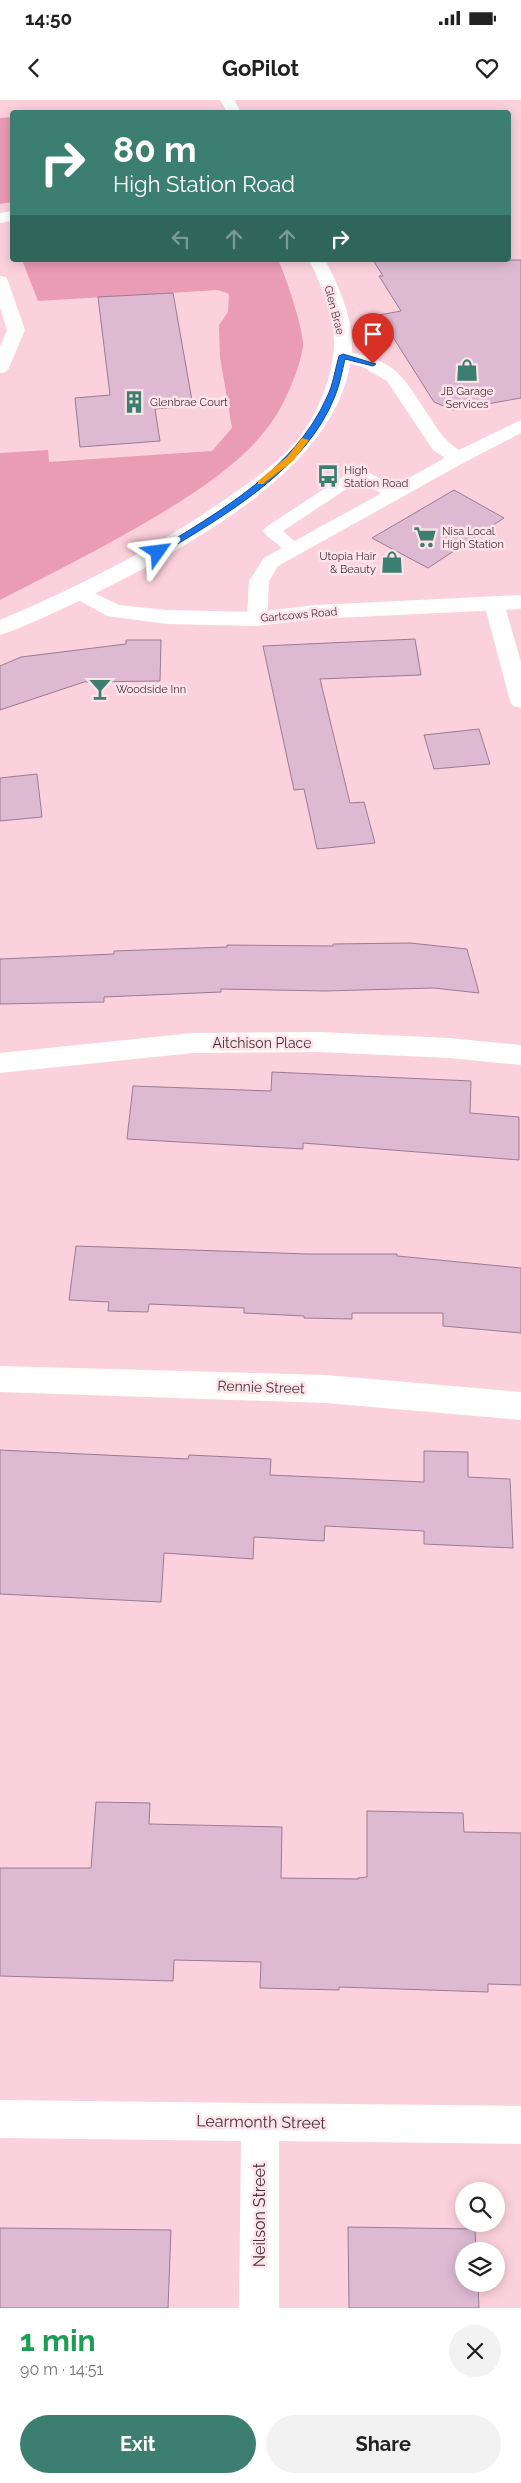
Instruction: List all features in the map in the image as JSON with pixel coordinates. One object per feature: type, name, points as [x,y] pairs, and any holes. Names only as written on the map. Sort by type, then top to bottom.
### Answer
[{"type":"street","name":"Glen Brae","points":[[82,593],[144,560],[197,528],[250,491],[290,459],[313,430],[331,396],[343,356],[342,328],[318,262]]},
{"type":"street","points":[[0,281],[16,330],[0,368]]},
{"type":"street","points":[[343,356],[357,358],[382,368],[392,378],[440,446],[458,458]]},
{"type":"street","points":[[257,619],[259,581],[271,562],[458,458],[521,426]]},
{"type":"street","points":[[0,628],[82,593]]},
{"type":"street","name":"Gartcows Road","points":[[82,593],[114,611],[167,617],[257,619],[316,612],[521,602]]},
{"type":"street","points":[[494,603],[521,701]]},
{"type":"street","name":"Aitchison Place","points":[[1,1070],[193,1043],[319,1042],[449,1048],[521,1055]]},
{"type":"street","name":"Rennie Street","points":[[0,1379],[326,1389],[521,1406]]},
{"type":"street","name":"Learmonth Street","points":[[0,2119],[521,2125]]},
{"type":"street","name":"Neilson Street","points":[[259,2308],[260,2122]]},
{"type":"lane","points":[[294,549],[272,531],[359,473],[395,493]]},
{"type":"shaded area","points":[[10,117],[10,202],[0,204],[0,118]]},
{"type":"shaded area","points":[[23,262],[279,262],[298,317],[303,347],[291,386],[276,415],[261,436],[238,459],[200,488],[152,519],[0,600],[0,453],[48,450],[49,462],[212,451],[232,428],[220,357],[219,325],[228,312],[229,294],[218,290],[38,301]]},
{"type":"building","name":"JB Garage Services","points":[[511,260],[521,260],[521,398],[453,410],[434,402],[379,315],[401,311],[379,276],[383,276],[374,262],[511,262]]},
{"type":"building","points":[[173,293],[193,406],[155,409],[160,441],[80,447],[75,398],[110,395],[98,297]]},
{"type":"building","name":"Nisa Local High Station","points":[[454,490],[504,518],[428,568],[372,538]]},
{"type":"building","points":[[415,639],[421,675],[320,679],[350,803],[364,802],[375,843],[317,849],[304,789],[294,790],[263,646]]},
{"type":"building","points":[[126,640],[161,640],[160,681],[84,682],[0,710],[0,666],[21,657],[126,644]]},
{"type":"building","points":[[479,729],[490,764],[434,769],[424,735]]},
{"type":"building","points":[[37,774],[42,817],[0,821],[0,778]]},
{"type":"building","points":[[410,943],[467,949],[479,993],[434,988],[325,991],[221,989],[221,992],[104,997],[104,1002],[0,1004],[0,959],[114,954],[114,951],[227,947],[227,945],[333,946],[333,944]]},
{"type":"building","points":[[272,1072],[471,1081],[470,1113],[519,1117],[519,1160],[303,1143],[303,1149],[127,1139],[133,1086],[271,1091]]},
{"type":"building","points":[[76,1246],[308,1254],[397,1254],[397,1256],[521,1268],[521,1333],[443,1326],[443,1313],[352,1313],[352,1319],[304,1318],[304,1316],[244,1313],[244,1308],[149,1304],[148,1312],[108,1311],[109,1302],[69,1300]]},
{"type":"building","points":[[0,1450],[188,1459],[189,1455],[271,1459],[270,1475],[424,1482],[424,1451],[468,1452],[468,1477],[510,1479],[513,1548],[424,1544],[424,1531],[325,1526],[324,1541],[254,1537],[253,1559],[164,1553],[161,1602],[0,1594]]},
{"type":"building","points":[[96,1802],[150,1803],[149,1824],[282,1827],[281,1878],[358,1879],[367,1877],[367,1811],[463,1813],[464,1832],[521,1833],[521,1985],[488,1984],[488,1992],[339,1987],[339,1990],[260,1988],[261,1962],[174,1960],[173,1981],[0,1976],[0,1868],[91,1868]]},
{"type":"building","points":[[348,2227],[455,2229],[455,2232],[475,2232],[476,2242],[455,2242],[455,2292],[478,2292],[479,2308],[349,2308]]},
{"type":"building","points":[[0,2228],[171,2230],[168,2308],[0,2308]]},
{"type":"slow traffic","points":[[260,483],[290,459],[305,440]]},
{"type":"place","name":"JB Garage Services","points":[[467,370]]},
{"type":"place","name":"Glenbrae Court","points":[[134,402]]},
{"type":"place","name":"High Station Road","points":[[328,476]]},
{"type":"place","name":"Nisa Local High Station","points":[[425,537]]},
{"type":"place","name":"Utopia Hair & Beauty","points":[[392,562]]},
{"type":"place","name":"Woodside Inn","points":[[100,689]]},
{"type":"route","points":[[158,552],[197,528],[250,491],[290,459],[313,430],[331,396],[343,356],[357,358],[373,364]]}]
